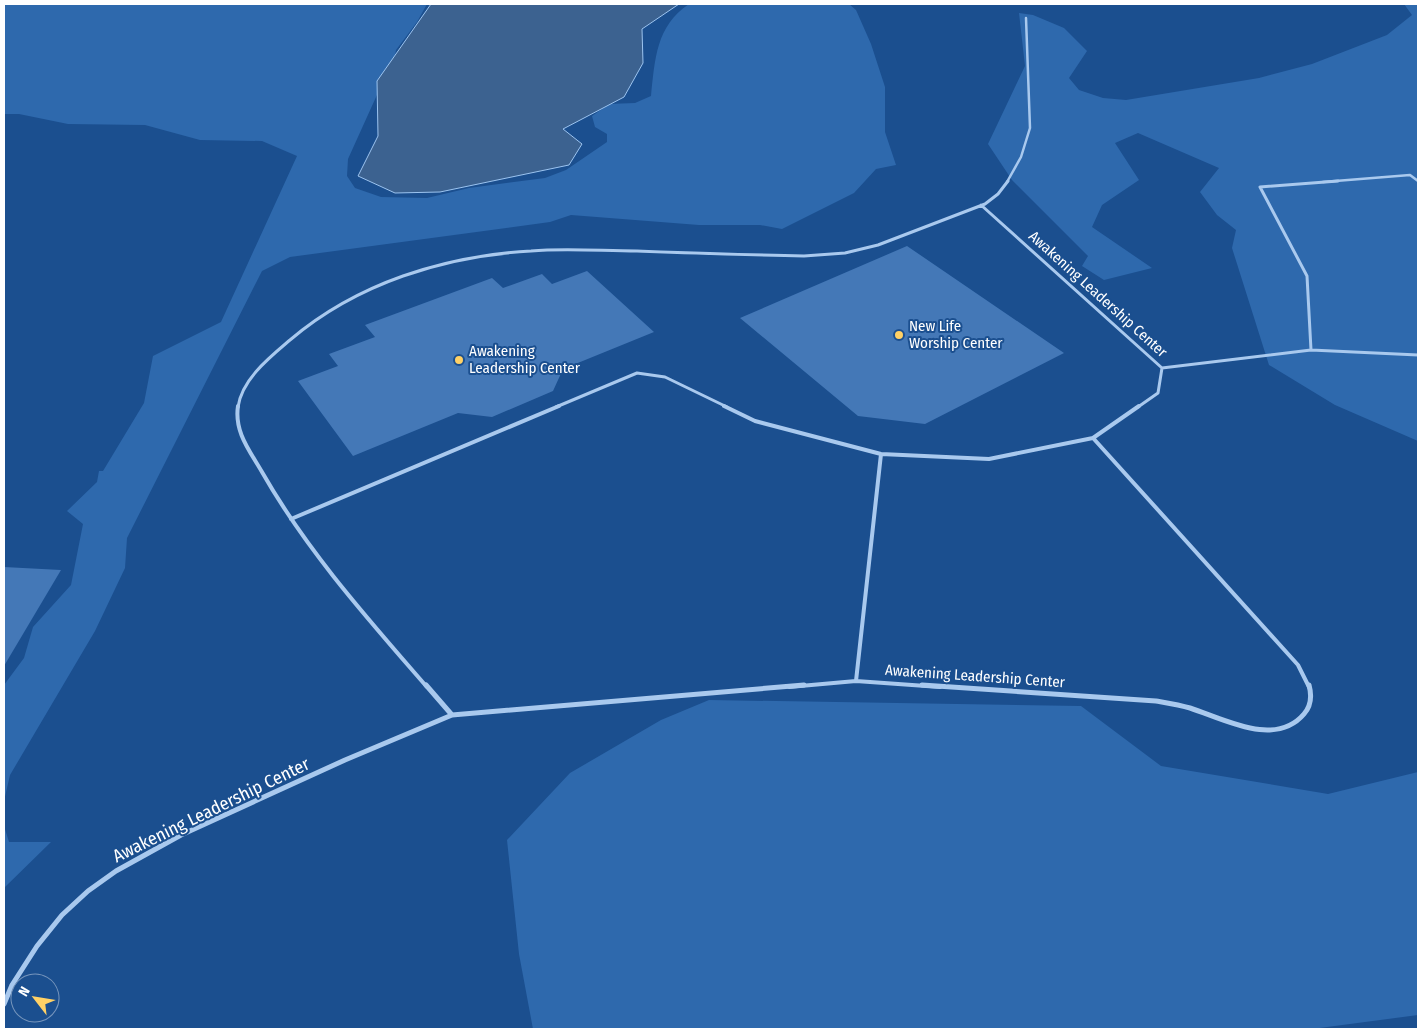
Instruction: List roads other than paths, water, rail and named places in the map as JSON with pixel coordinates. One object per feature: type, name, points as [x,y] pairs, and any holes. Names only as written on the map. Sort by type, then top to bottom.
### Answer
[{"type":"lane","points":[[452,715],[327,568],[291,519],[238,427],[236,413],[239,399],[247,383],[275,352],[313,321],[351,297],[390,279],[472,258],[539,250],[794,256],[859,251],[981,205],[999,194],[1004,187],[1022,154],[1028,137],[1026,18]]},
{"type":"lane","points":[[1311,350],[1307,276],[1260,187],[1410,174],[1418,181]]},
{"type":"lane","name":"Awakening Leadership Center","points":[[4,1004],[12,985],[37,946],[62,915],[88,891],[116,871],[182,835],[345,760],[452,715],[856,681],[1156,701],[1188,708],[1250,729],[1276,730],[1295,723],[1305,714],[1311,702],[1311,689],[1298,665],[1093,438],[1158,393],[1162,368],[981,205]]},
{"type":"lane","points":[[1162,368],[1311,350],[1418,355]]},
{"type":"lane","points":[[291,519],[637,373],[665,377],[755,421],[882,454],[989,459],[1093,438]]},
{"type":"lane","points":[[856,681],[882,454]]},
{"type":"place","name":"New Life Worship Center","points":[[899,335]]},
{"type":"place","name":"Awakening Leadership Center","points":[[459,360]]}]
